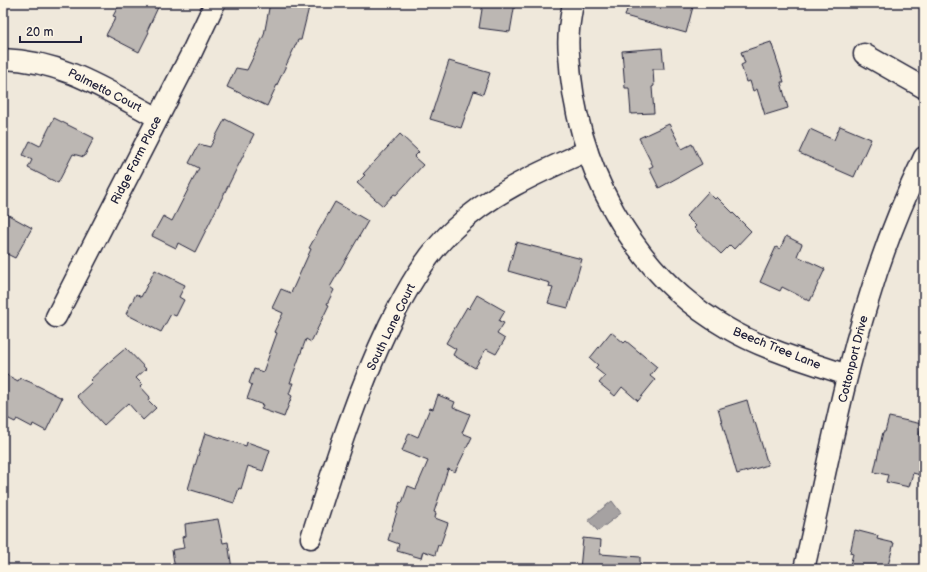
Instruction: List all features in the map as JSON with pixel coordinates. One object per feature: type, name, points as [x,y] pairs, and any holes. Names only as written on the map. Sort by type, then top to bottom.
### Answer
[{"type":"street","name":"Ridge Farm Place","points":[[56,316],[158,118],[215,3]]},
{"type":"street","name":"Beech Tree Lane","points":[[573,3],[569,31],[568,54],[580,125],[587,151],[619,221],[637,248],[688,300],[721,324],[746,338],[847,375]]},
{"type":"street","points":[[864,54],[924,88]]},
{"type":"street","name":"Palmetto Court","points":[[3,59],[33,61],[69,71],[158,118]]},
{"type":"street","name":"South Lane Court","points":[[311,538],[344,432],[365,380],[397,310],[411,284],[430,257],[454,229],[499,194],[514,185],[587,151]]},
{"type":"street","name":"Cottonport Drive","points":[[804,569],[847,375],[868,298],[885,248],[924,157]]},
{"type":"shaded area","points":[[612,501],[621,513],[598,531],[588,520]]},
{"type":"building","points":[[120,3],[160,3],[147,31],[149,32],[139,52],[106,35],[116,17],[113,16]]},
{"type":"building","points":[[270,3],[310,3],[301,40],[298,40],[267,106],[227,87],[236,68],[247,70],[264,35]]},
{"type":"building","points":[[483,3],[515,3],[510,32],[479,28]]},
{"type":"building","points":[[629,3],[694,3],[686,33],[625,16]]},
{"type":"building","points":[[771,42],[784,82],[781,82],[788,108],[765,115],[757,89],[753,91],[750,81],[746,82],[741,65],[745,63],[741,52]]},
{"type":"building","points":[[662,48],[664,69],[653,69],[654,86],[652,87],[654,113],[631,114],[629,88],[625,88],[622,51]]},
{"type":"building","points":[[449,61],[490,73],[483,94],[474,91],[461,128],[430,119]]},
{"type":"building","points":[[54,118],[94,138],[84,157],[73,154],[58,183],[28,168],[32,160],[23,155],[30,141],[40,146]]},
{"type":"building","points":[[225,119],[254,134],[195,252],[178,243],[176,248],[152,236],[163,216],[172,221],[199,168],[189,163],[199,144],[210,147]]},
{"type":"building","points":[[669,124],[682,149],[692,144],[702,164],[659,188],[649,168],[653,166],[639,138]]},
{"type":"building","points":[[840,126],[871,139],[854,177],[799,153],[810,129],[834,140]]},
{"type":"building","points":[[400,134],[419,152],[414,157],[423,165],[396,195],[394,194],[383,206],[357,183],[365,175],[363,174]]},
{"type":"building","points":[[708,192],[715,199],[717,197],[751,231],[734,249],[730,245],[721,254],[694,228],[696,226],[686,216]]},
{"type":"building","points":[[335,202],[368,221],[330,287],[334,290],[327,304],[329,305],[311,342],[306,339],[290,383],[293,383],[289,394],[292,396],[284,417],[261,409],[263,405],[247,399],[252,385],[249,383],[254,369],[263,372],[277,333],[274,332],[283,313],[272,308],[281,289],[291,293],[311,249],[309,248]]},
{"type":"building","points":[[3,212],[32,228],[15,258],[3,252]]},
{"type":"building","points":[[786,236],[802,244],[797,256],[825,269],[810,301],[782,287],[780,291],[760,282],[776,247],[780,249]]},
{"type":"building","points":[[516,242],[582,259],[568,308],[548,303],[553,288],[549,287],[550,283],[508,271]]},
{"type":"building","points":[[155,270],[185,285],[179,297],[184,300],[176,316],[171,314],[161,332],[126,314],[136,294],[141,297]]},
{"type":"building","points":[[477,295],[505,311],[499,321],[504,323],[497,334],[505,339],[496,354],[486,349],[475,368],[453,355],[456,349],[446,343],[467,307],[469,309]]},
{"type":"building","points":[[611,332],[624,343],[626,341],[657,367],[650,376],[655,380],[638,401],[622,387],[615,396],[599,383],[605,376],[595,368],[598,365],[590,358]]},
{"type":"building","points":[[126,348],[146,369],[136,378],[142,384],[140,386],[150,397],[148,400],[156,408],[143,420],[128,403],[104,425],[77,396],[92,382],[90,380]]},
{"type":"building","points":[[3,373],[18,381],[20,378],[30,382],[62,398],[46,431],[33,424],[32,427],[17,419],[15,422],[3,416]]},
{"type":"building","points":[[438,395],[455,402],[453,407],[470,414],[462,433],[472,437],[455,472],[448,469],[434,512],[436,513],[435,518],[448,523],[440,546],[438,545],[435,555],[423,551],[421,558],[397,551],[399,544],[388,540],[400,502],[402,503],[408,486],[416,489],[428,461],[402,451],[409,433],[418,437],[430,408],[433,409]]},
{"type":"building","points":[[747,400],[768,465],[737,474],[718,409]]},
{"type":"building","points":[[889,417],[922,424],[919,436],[923,437],[920,450],[924,451],[924,476],[913,473],[909,487],[886,482],[888,475],[874,472],[883,432],[885,432]]},
{"type":"building","points":[[205,433],[246,446],[247,442],[270,450],[263,471],[248,466],[241,489],[239,488],[234,503],[188,489]]},
{"type":"building","points":[[218,519],[223,543],[228,542],[232,569],[175,569],[172,550],[184,548],[182,537],[186,536],[185,524]]},
{"type":"building","points":[[855,530],[878,536],[877,539],[894,543],[887,569],[852,569],[853,565],[850,565],[853,554],[850,553]]},
{"type":"building","points":[[583,538],[601,540],[600,554],[640,557],[640,569],[580,569]]}]
